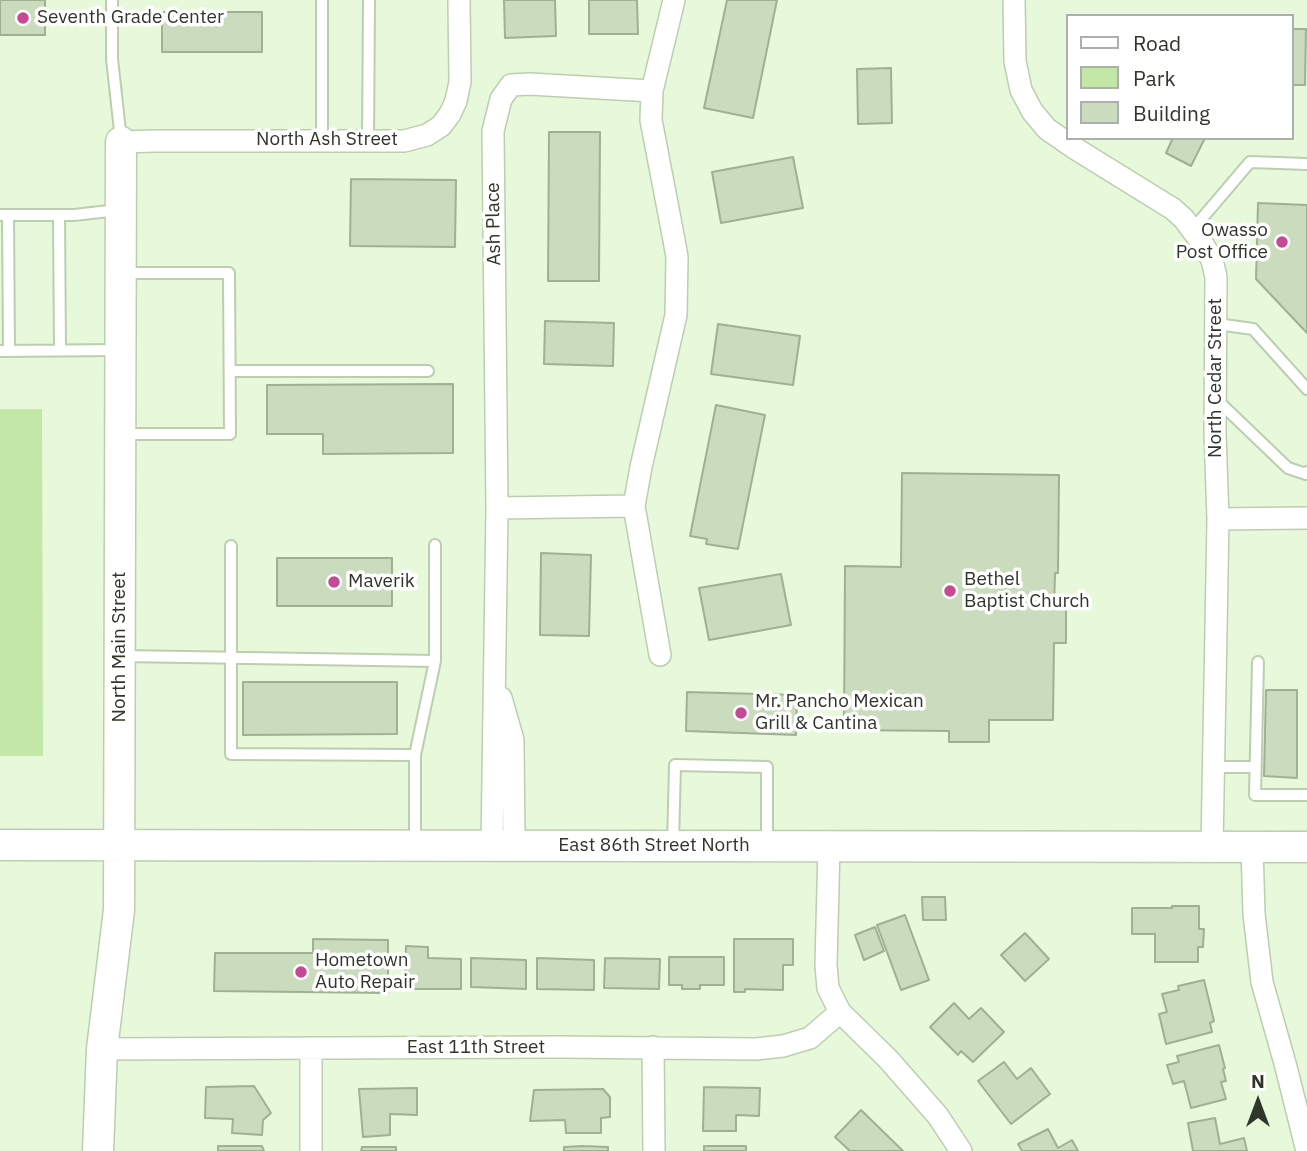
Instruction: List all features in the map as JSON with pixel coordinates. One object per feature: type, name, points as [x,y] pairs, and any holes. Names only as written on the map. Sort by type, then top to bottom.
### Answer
[{"type":"main road","name":"North Main Street","points":[[98,1151],[102,1049],[119,910],[121,142]]},
{"type":"main road","name":"East 86th Street North","points":[[0,845],[1307,847]]},
{"type":"street","name":"North Ash Street","points":[[121,142],[404,141],[427,135],[441,125],[456,101],[460,82],[459,0]]},
{"type":"street","points":[[660,655],[634,506],[676,315],[677,257],[651,120],[652,91],[674,0]]},
{"type":"street","name":"North Cedar Street","points":[[1014,0],[1015,61],[1021,90],[1032,111],[1047,129],[1184,219],[1212,260],[1216,277],[1218,519],[1212,847]]},
{"type":"street","name":"Ash Place","points":[[503,845],[494,676],[497,508],[493,131],[501,99],[512,85],[652,91]]},
{"type":"street","points":[[497,508],[634,506]]},
{"type":"street","points":[[1218,519],[1307,518]]},
{"type":"street","points":[[829,847],[826,965],[828,988],[840,1012],[888,1059],[938,1116],[961,1151]]},
{"type":"street","points":[[1252,847],[1254,914],[1262,982],[1307,1151]]},
{"type":"street","name":"East 11th Street","points":[[102,1049],[756,1049],[783,1046],[810,1038],[840,1012]]},
{"type":"street","points":[[653,1047],[654,1151]]},
{"type":"street","points":[[311,1049],[311,1151]]},
{"type":"lane","points":[[112,0],[112,60],[121,142]]},
{"type":"lane","points":[[322,0],[322,141]]},
{"type":"lane","points":[[368,141],[369,0]]},
{"type":"lane","points":[[1192,230],[1250,162],[1307,164]]},
{"type":"lane","points":[[120,350],[4,351],[4,215],[75,215],[121,209]]},
{"type":"lane","points":[[59,215],[60,350]]},
{"type":"lane","points":[[120,273],[229,273],[230,371],[230,434],[120,434]]},
{"type":"lane","points":[[1217,324],[1253,330],[1307,389]]},
{"type":"lane","points":[[230,371],[428,371]]},
{"type":"lane","points":[[1216,399],[1288,468],[1306,474],[1307,472]]},
{"type":"lane","points":[[415,845],[415,755],[435,661],[435,545]]},
{"type":"lane","points":[[231,546],[231,754],[415,755]]},
{"type":"lane","points":[[120,656],[435,661]]},
{"type":"lane","points":[[1258,662],[1255,795],[1307,796]]},
{"type":"lane","points":[[673,846],[675,765],[767,767],[766,846]]},
{"type":"lane","points":[[1213,767],[1255,767]]},
{"type":"green space","points":[[0,409],[42,409],[43,756],[0,756]]},
{"type":"building","name":"Seventh Grade Center","points":[[0,0],[45,0],[45,35],[0,35]]},
{"type":"building","points":[[504,0],[555,0],[556,36],[505,38]]},
{"type":"building","points":[[589,0],[637,0],[638,34],[589,34]]},
{"type":"building","points":[[727,0],[777,0],[753,118],[704,108]]},
{"type":"building","points":[[162,12],[262,12],[262,52],[162,52]]},
{"type":"building","points":[[1293,29],[1306,29],[1305,85],[1293,85]]},
{"type":"building","points":[[891,68],[892,123],[858,124],[857,69]]},
{"type":"building","points":[[549,132],[600,132],[599,281],[548,281]]},
{"type":"building","points":[[1172,140],[1204,140],[1191,166],[1166,153]]},
{"type":"building","points":[[793,157],[803,208],[721,223],[712,172]]},
{"type":"building","points":[[351,179],[456,180],[455,247],[350,246]]},
{"type":"building","name":"Owasso Post Office","points":[[1258,203],[1307,205],[1307,333],[1256,279]]},
{"type":"building","points":[[545,321],[614,323],[613,366],[544,364]]},
{"type":"building","points":[[718,324],[800,336],[793,385],[711,374]]},
{"type":"building","points":[[453,384],[453,453],[323,454],[323,434],[267,434],[267,385]]},
{"type":"building","points":[[716,405],[765,415],[738,549],[706,544],[707,539],[690,536]]},
{"type":"building","name":"Bethel Baptist Church","points":[[902,473],[1059,475],[1058,573],[1055,573],[1054,608],[1066,608],[1066,643],[1054,643],[1053,720],[989,720],[989,742],[949,742],[949,731],[844,730],[845,566],[901,567]]},
{"type":"building","points":[[541,553],[591,555],[589,636],[540,635]]},
{"type":"building","name":"Maverik","points":[[277,558],[392,558],[392,606],[277,606]]},
{"type":"building","points":[[781,574],[791,625],[709,640],[699,588]]},
{"type":"building","points":[[243,682],[397,682],[397,734],[243,735]]},
{"type":"building","points":[[1266,690],[1297,690],[1297,778],[1264,776]]},
{"type":"building","name":"Mr. Pancho Mexican Grill & Cantina","points":[[687,692],[797,695],[796,735],[686,731]]},
{"type":"building","points":[[922,897],[945,897],[946,920],[923,920]]},
{"type":"building","points":[[1199,906],[1199,929],[1204,929],[1203,947],[1198,947],[1198,962],[1155,962],[1155,934],[1132,934],[1132,908]]},
{"type":"building","points":[[905,915],[929,980],[901,990],[877,925]]},
{"type":"building","points":[[875,927],[884,951],[864,960],[855,935]]},
{"type":"building","points":[[1025,933],[1049,959],[1025,981],[1001,955]]},
{"type":"building","name":"Hometown Auto Repair","points":[[313,939],[388,940],[388,993],[214,991],[215,953],[313,953]]},
{"type":"building","points":[[734,939],[793,939],[793,965],[783,965],[783,990],[745,989],[745,992],[734,992]]},
{"type":"building","points":[[406,946],[428,947],[428,958],[461,959],[461,989],[405,989]]},
{"type":"building","points":[[669,957],[724,957],[724,985],[700,985],[700,989],[682,989],[682,985],[669,985]]},
{"type":"building","points":[[471,958],[526,960],[526,989],[471,987]]},
{"type":"building","points":[[537,958],[594,960],[594,990],[537,989]]},
{"type":"building","points":[[605,958],[660,959],[659,989],[604,988]]},
{"type":"building","points":[[1204,980],[1214,1021],[1210,1023],[1212,1032],[1166,1044],[1159,1014],[1167,1012],[1162,994],[1179,990],[1178,986]]},
{"type":"building","points":[[954,1003],[969,1019],[981,1008],[1004,1032],[973,1062],[961,1051],[958,1055],[930,1027]]},
{"type":"building","points":[[1219,1045],[1225,1068],[1226,1081],[1221,1082],[1226,1099],[1191,1108],[1184,1081],[1173,1084],[1167,1065],[1179,1062],[1177,1056]]},
{"type":"building","points":[[1004,1062],[1017,1079],[1031,1068],[1050,1094],[1011,1124],[978,1081]]},
{"type":"building","points":[[254,1086],[271,1113],[263,1120],[262,1135],[232,1133],[233,1119],[205,1118],[206,1087]]},
{"type":"building","points":[[704,1087],[760,1088],[759,1116],[736,1115],[736,1131],[703,1131]]},
{"type":"building","points":[[417,1088],[417,1115],[390,1114],[390,1135],[363,1137],[359,1089]]},
{"type":"building","points":[[603,1089],[610,1097],[610,1117],[601,1118],[601,1133],[566,1133],[565,1120],[530,1121],[534,1090]]},
{"type":"building","points":[[861,1110],[903,1151],[850,1151],[835,1137]]},
{"type":"building","points":[[1215,1118],[1220,1144],[1244,1138],[1247,1151],[1193,1151],[1188,1123]]},
{"type":"building","points":[[1048,1129],[1058,1148],[1072,1140],[1078,1151],[1022,1151],[1018,1144]]},
{"type":"building","points":[[218,1146],[262,1146],[264,1151],[218,1151]]},
{"type":"building","points":[[704,1146],[746,1146],[746,1151],[704,1151]]},
{"type":"building","points":[[362,1147],[396,1147],[396,1151],[361,1151]]},
{"type":"building","points":[[564,1147],[608,1147],[608,1151],[564,1151]]},
{"type":"place","name":"Seventh Grade Center","points":[[23,18]]},
{"type":"place","name":"Owasso Post Office","points":[[1282,242]]},
{"type":"place","name":"Maverik","points":[[334,582]]},
{"type":"place","name":"Bethel Baptist Church","points":[[950,591]]},
{"type":"place","name":"Mr. Pancho Mexican Grill & Cantina","points":[[741,713]]},
{"type":"place","name":"Hometown Auto Repair","points":[[301,972]]}]
